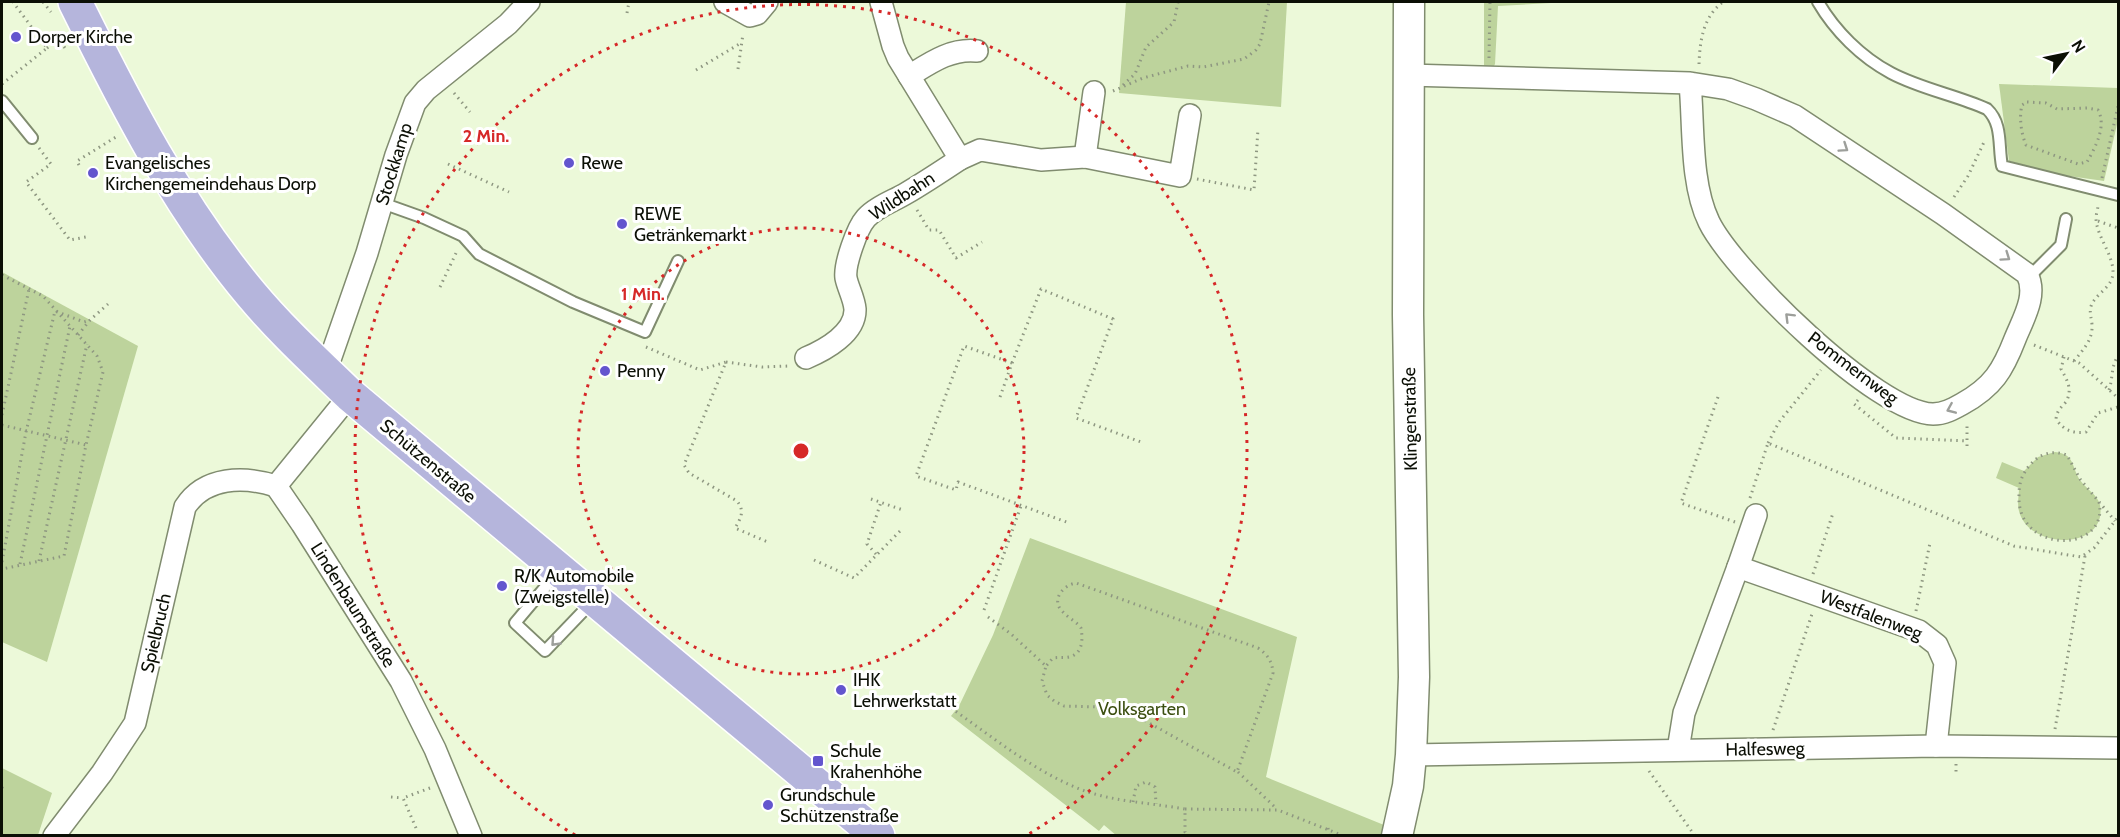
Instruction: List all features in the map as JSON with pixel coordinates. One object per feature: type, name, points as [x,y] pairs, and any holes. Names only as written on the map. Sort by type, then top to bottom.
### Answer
[{"type":"main road","name":"Schützenstraße","points":[[75,2],[143,133],[202,230],[270,316],[350,395],[878,836]]},
{"type":"street","name":"Stockkamp","points":[[326,371],[368,253],[399,146],[415,104],[426,90],[508,24],[529,2]]},
{"type":"street","points":[[725,2],[747,14],[757,14],[767,2]]},
{"type":"street","points":[[881,2],[893,46],[960,159]]},
{"type":"street","name":"Klingenstraße","points":[[1397,836],[1412,755],[1414,677],[1408,315],[1409,2]]},
{"type":"street","points":[[909,76],[952,53],[977,51]]},
{"type":"street","points":[[1408,75],[1694,83],[1728,89],[1795,116],[1943,214],[2024,270],[2029,277]]},
{"type":"street","name":"Pommernweg","points":[[1694,83],[1698,184],[1710,223],[1733,255],[1799,326],[1855,374],[1893,399],[1914,411],[1934,414],[1943,413],[1986,389],[2003,367],[2016,338],[2030,300],[2029,277]]},
{"type":"street","points":[[1085,157],[1094,92]]},
{"type":"street","points":[[1180,176],[1190,115]]},
{"type":"street","name":"Wildbahn","points":[[806,358],[824,350],[847,332],[853,321],[855,308],[846,267],[859,228],[866,218],[960,159],[980,150],[1041,160],[1085,157],[1180,176]]},
{"type":"street","points":[[276,486],[350,395]]},
{"type":"street","name":"Spielbruch","points":[[54,836],[102,773],[135,723],[185,507],[196,494],[216,483],[246,480],[276,486]]},
{"type":"street","name":"Lindenbaumstraße","points":[[276,486],[401,681],[423,722],[471,836]]},
{"type":"street","points":[[1678,750],[1684,713],[1753,522]]},
{"type":"street","name":"Westfalenweg","points":[[1738,567],[1910,627],[1933,640],[1945,663],[1936,746]]},
{"type":"street","name":"Halfesweg","points":[[1412,755],[1936,746],[2118,748]]},
{"type":"lane","points":[[1818,2],[1844,37],[1867,57],[1892,73],[1991,112],[1999,129],[2002,166],[2101,186],[2118,195]]},
{"type":"lane","points":[[2,101],[32,138]]},
{"type":"lane","points":[[382,203],[424,218],[463,236],[479,254],[573,302],[645,332],[678,261]]},
{"type":"lane","points":[[2029,277],[2061,245],[2066,219]]},
{"type":"lane","points":[[560,570],[515,623],[545,651],[595,599]]},
{"type":"path","points":[[13,2],[47,48]]},
{"type":"path","points":[[627,13],[629,2]]},
{"type":"path","points":[[1178,2],[1174,22],[1146,47],[1135,74],[1119,87],[1188,66],[1203,67],[1244,59],[1260,44],[1269,2]]},
{"type":"path","points":[[1488,77],[1490,2]]},
{"type":"path","points":[[1694,83],[1704,28],[1712,12],[1723,2]]},
{"type":"path","points":[[738,69],[747,14]]},
{"type":"path","points":[[2,84],[58,39],[64,46]]},
{"type":"path","points":[[696,70],[741,43]]},
{"type":"path","points":[[451,89],[470,112]]},
{"type":"path","points":[[2027,102],[2046,103],[2056,109],[2094,108],[2101,116],[2095,148],[2087,162],[2083,164],[2026,145],[2023,138],[2020,112],[2022,105],[2027,102]]},
{"type":"path","points":[[2074,361],[2085,348],[2092,333],[2090,308],[2092,303],[2112,278],[2110,259],[2096,220],[2118,106]]},
{"type":"path","points":[[1943,214],[1968,176],[1996,119]]},
{"type":"path","points":[[1180,176],[1254,190],[1258,129]]},
{"type":"path","points":[[79,165],[77,161],[122,133]]},
{"type":"path","points":[[32,138],[51,164],[26,182],[70,240],[86,237]]},
{"type":"path","points":[[448,164],[509,192]]},
{"type":"path","points":[[907,193],[929,230],[939,230],[956,258],[982,242]]},
{"type":"path","points":[[2096,220],[2118,228]]},
{"type":"path","points":[[441,287],[456,255]]},
{"type":"path","points":[[2,275],[43,296],[97,356],[103,372],[64,556],[2,569]]},
{"type":"path","points":[[2,415],[29,289]]},
{"type":"path","points":[[1000,397],[1041,290],[1113,319],[1076,418],[1141,442]]},
{"type":"path","points":[[78,335],[90,320],[108,304]]},
{"type":"path","points":[[55,311],[84,322],[90,320]]},
{"type":"path","points":[[2,562],[26,432],[55,311]]},
{"type":"path","points":[[20,564],[70,326]]},
{"type":"path","points":[[2016,338],[2074,361],[2091,372],[2118,398]]},
{"type":"path","points":[[39,561],[87,344]]},
{"type":"path","points":[[638,344],[700,370],[726,362],[762,367],[789,366],[806,358]]},
{"type":"path","points":[[1011,364],[964,345],[916,476],[956,489],[958,482],[1069,523]]},
{"type":"path","points":[[2109,390],[2112,368],[2118,356]]},
{"type":"path","points":[[2064,357],[2061,369],[2068,378],[2069,393],[2056,419],[2063,428],[2086,432],[2097,413],[2118,407]]},
{"type":"path","points":[[726,362],[684,465],[688,473],[737,501],[742,515],[735,528],[770,543]]},
{"type":"path","points":[[1754,487],[1768,443],[1779,422],[1817,374]]},
{"type":"path","points":[[1718,397],[1681,503],[1753,522]]},
{"type":"path","points":[[2,425],[86,444]]},
{"type":"path","points":[[1917,439],[1918,444]]},
{"type":"path","points":[[1768,443],[2014,546],[2081,558],[2094,548],[2118,517]]},
{"type":"path","points":[[2099,502],[2098,524],[2092,531],[2077,539],[2056,540],[2035,533],[2022,518],[2019,510],[2019,488],[2024,471],[2032,462],[2044,454],[2061,453],[2070,458],[2080,479],[2115,521]]},
{"type":"path","points":[[871,499],[903,510]]},
{"type":"path","points":[[876,555],[867,544],[881,502]]},
{"type":"path","points":[[984,610],[1021,506]]},
{"type":"path","points":[[1767,749],[1813,593],[1833,513]]},
{"type":"path","points":[[814,560],[854,578],[903,528]]},
{"type":"path","points":[[1910,627],[1916,615],[1930,543]]},
{"type":"path","points":[[2053,746],[2085,556]]},
{"type":"path","points":[[1237,772],[1274,672],[1272,662],[1266,653],[1258,648],[1076,583],[1065,587],[1058,599],[1062,611],[1081,628],[1082,644],[1076,654],[1053,658],[1046,666],[1042,681],[1047,695],[1064,706],[1100,707],[1133,714],[1237,772],[1278,810]]},
{"type":"path","points":[[988,617],[1011,634],[1046,666]]},
{"type":"path","points":[[951,708],[1044,772],[1061,782],[1086,791],[1133,802],[1185,809],[1278,810],[1344,836]]},
{"type":"path","points":[[1643,751],[1646,765],[1695,836]]},
{"type":"path","points":[[391,797],[403,798],[448,780]]},
{"type":"path","points":[[1133,802],[1136,786],[1146,782],[1155,787],[1156,804]]},
{"type":"path","points":[[403,798],[416,828]]},
{"type":"path","points":[[1185,809],[1185,834]]},
{"type":"path","points":[[1328,828],[1329,836]]},
{"type":"green space","points":[[1126,2],[1287,2],[1281,107],[1119,93]]},
{"type":"green space","points":[[1484,2],[1569,2],[1498,6],[1495,64],[1488,77],[1484,65]]},
{"type":"green space","points":[[1999,84],[2118,88],[2118,120],[2104,181],[2062,175],[2009,161]]},
{"type":"green space","points":[[2,272],[138,346],[47,662],[2,642]]},
{"type":"green space","points":[[2055,452],[2066,455],[2072,461],[2080,480],[2097,498],[2100,505],[2099,520],[2092,531],[2081,537],[2066,540],[2051,539],[2037,533],[2026,524],[2019,511],[2019,488],[1996,478],[2002,462],[2024,471],[2038,457]]},
{"type":"green space","name":"Volksgarten","points":[[1030,538],[1297,637],[1266,777],[1384,825],[1381,835],[1117,836],[1104,825],[1099,831],[951,716],[959,706],[993,635]]},
{"type":"green space","points":[[2,768],[52,793],[38,835],[2,835]]},
{"type":"place","name":"Dorper Kirche","points":[[16,37]]},
{"type":"place","name":"Rewe","points":[[569,163]]},
{"type":"place","name":"Evangelisches Kirchengemeindehaus Dorp","points":[[93,173]]},
{"type":"place","name":"REWE Getränkemarkt","points":[[622,224]]},
{"type":"place","name":"Penny","points":[[605,371]]},
{"type":"place","name":"R/K Automobile (Zweigstelle)","points":[[502,586]]},
{"type":"place","name":"IHK Lehrwerkstatt","points":[[841,690]]},
{"type":"place","name":"Schule Krahenhöhe","points":[[818,761]]},
{"type":"place","name":"Grundschule Schützenstraße","points":[[768,805]]}]
